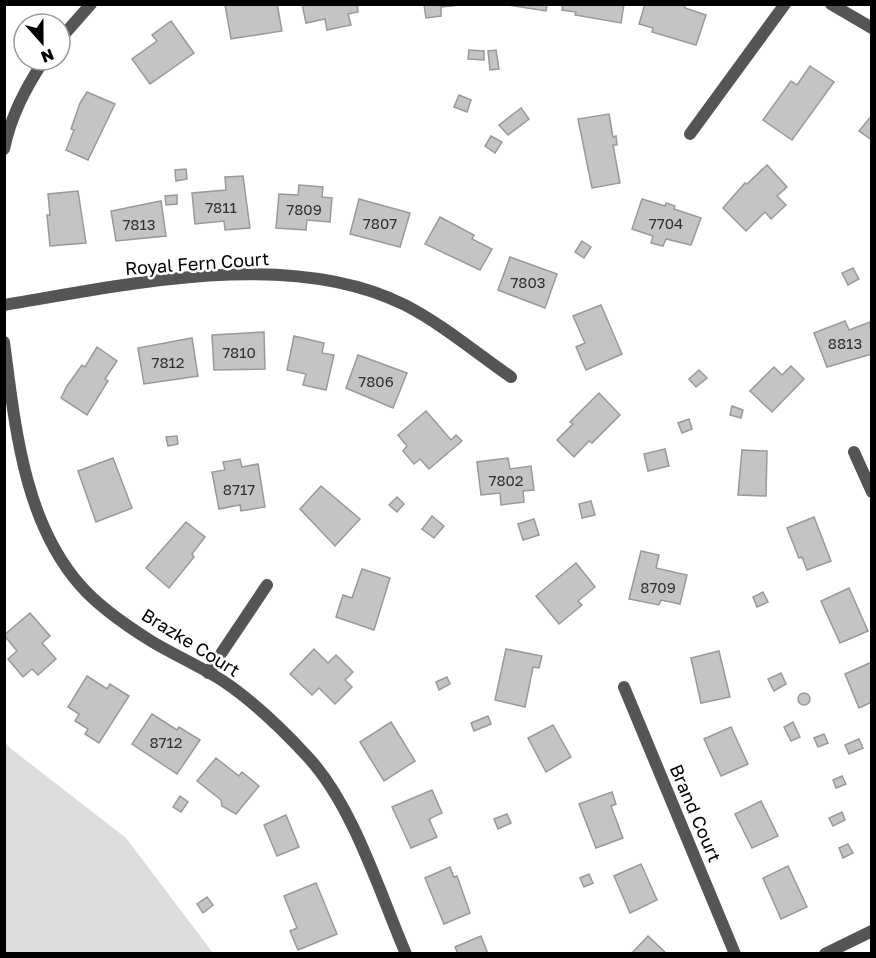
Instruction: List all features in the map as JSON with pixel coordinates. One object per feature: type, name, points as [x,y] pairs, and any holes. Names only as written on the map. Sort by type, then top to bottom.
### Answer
[{"type":"street","points":[[72,26],[92,4]]},
{"type":"street","points":[[690,134],[785,4]]},
{"type":"street","points":[[831,4],[872,28]]},
{"type":"street","points":[[4,149],[9,127],[24,90],[36,72]]},
{"type":"street","name":"Royal Fern Court","points":[[4,306],[96,290],[182,279],[243,274],[311,278],[356,287],[406,306],[511,377]]},
{"type":"street","name":"Brazke Court","points":[[4,342],[25,474],[36,506],[66,567],[95,600],[149,640],[223,681],[262,712],[308,756],[329,782],[340,801],[406,954]]},
{"type":"street","points":[[854,452],[872,492]]},
{"type":"street","points":[[208,673],[267,585]]},
{"type":"street","name":"Brand Court","points":[[624,687],[735,954]]},
{"type":"street","points":[[825,954],[872,931]]},
{"type":"shaded area","points":[[4,741],[126,838],[213,953],[5,953]]},
{"type":"building","points":[[277,4],[282,31],[231,39],[225,5]]},
{"type":"building","points":[[302,4],[357,4],[358,12],[348,14],[351,25],[327,30],[325,19],[306,23]]},
{"type":"building","points":[[410,4],[470,4],[441,7],[441,16],[426,18],[424,5]]},
{"type":"building","points":[[501,4],[547,4],[546,11]]},
{"type":"building","points":[[563,4],[624,4],[621,23],[575,15],[576,12],[562,10]]},
{"type":"building","points":[[645,4],[684,4],[685,8],[706,15],[696,45],[652,32],[653,28],[639,24]]},
{"type":"building","points":[[171,21],[194,53],[150,84],[132,59],[157,41],[152,35]]},
{"type":"building","points":[[469,50],[484,51],[484,60],[468,59]]},
{"type":"building","points":[[496,50],[499,69],[490,70],[488,51]]},
{"type":"building","points":[[810,66],[834,82],[792,140],[763,120],[791,81],[797,85]]},
{"type":"building","points":[[87,92],[115,104],[88,160],[66,150],[74,130],[71,129],[80,103]]},
{"type":"building","points":[[459,95],[471,100],[467,112],[454,107]]},
{"type":"building","points":[[521,108],[529,119],[508,135],[499,125]]},
{"type":"building","points":[[609,114],[613,137],[616,136],[617,145],[613,145],[620,183],[592,188],[578,119]]},
{"type":"building","points":[[872,115],[872,140],[859,131]]},
{"type":"building","points":[[491,136],[502,142],[495,153],[485,146]]},
{"type":"building","points":[[767,165],[787,187],[777,196],[786,205],[771,219],[765,212],[746,231],[723,208],[745,183],[747,184]]},
{"type":"building","points":[[186,169],[187,179],[176,181],[175,170]]},
{"type":"building","points":[[243,176],[250,228],[225,230],[224,221],[195,224],[192,193],[226,190],[225,177]]},
{"type":"building","points":[[299,185],[323,187],[322,197],[332,198],[330,222],[307,220],[306,230],[276,228],[279,194],[298,195]]},
{"type":"building","points":[[78,191],[86,243],[50,246],[47,215],[50,215],[48,194]]},
{"type":"building","points":[[177,195],[177,204],[166,205],[165,196]]},
{"type":"building","points":[[359,199],[410,213],[400,247],[350,234]]},
{"type":"building","points":[[642,199],[665,206],[666,203],[675,206],[674,209],[701,218],[691,245],[666,239],[663,246],[651,243],[653,236],[632,229]]},
{"type":"building","points":[[161,201],[166,236],[116,241],[111,211]]},
{"type":"building","points":[[440,217],[474,235],[472,239],[492,249],[480,270],[425,244]]},
{"type":"building","points":[[582,241],[591,247],[584,258],[575,252]]},
{"type":"building","points":[[510,257],[557,274],[545,308],[498,290]]},
{"type":"building","points":[[853,268],[859,279],[848,285],[842,273]]},
{"type":"building","points":[[601,305],[622,354],[586,370],[576,347],[585,343],[573,316]]},
{"type":"building","points":[[845,321],[849,330],[870,322],[872,354],[827,367],[814,333]]},
{"type":"building","points":[[264,332],[265,369],[214,370],[212,335]]},
{"type":"building","points":[[294,336],[324,343],[322,353],[334,355],[326,390],[303,385],[306,374],[287,370]]},
{"type":"building","points":[[192,338],[198,376],[144,384],[138,348]]},
{"type":"building","points":[[97,347],[117,361],[105,379],[108,381],[87,415],[61,398],[67,386],[82,365],[85,367]]},
{"type":"building","points":[[358,355],[407,373],[393,408],[346,388]]},
{"type":"building","points":[[791,366],[804,379],[772,412],[750,391],[774,367],[782,375]]},
{"type":"building","points":[[699,370],[707,378],[696,387],[689,379]]},
{"type":"building","points":[[599,393],[620,415],[574,457],[557,440],[573,424],[570,422]]},
{"type":"building","points":[[732,406],[743,410],[741,418],[730,415]]},
{"type":"building","points":[[426,411],[451,440],[456,435],[462,441],[429,469],[420,459],[414,464],[403,451],[407,446],[398,435]]},
{"type":"building","points":[[689,419],[692,429],[682,433],[678,423]]},
{"type":"building","points":[[177,436],[178,444],[168,446],[166,437]]},
{"type":"building","points":[[665,449],[669,466],[648,471],[644,454]]},
{"type":"building","points":[[742,450],[767,451],[766,496],[738,495]]},
{"type":"building","points":[[113,458],[132,508],[96,522],[78,471]]},
{"type":"building","points":[[508,458],[510,469],[531,466],[534,490],[523,491],[524,502],[501,505],[500,493],[481,495],[477,462]]},
{"type":"building","points":[[240,459],[242,467],[258,464],[265,507],[241,511],[240,505],[219,509],[212,472],[225,470],[223,462]]},
{"type":"building","points":[[321,486],[360,519],[335,546],[300,509]]},
{"type":"building","points":[[397,497],[404,504],[397,512],[389,505]]},
{"type":"building","points":[[591,501],[595,515],[582,518],[579,504]]},
{"type":"building","points":[[432,516],[444,526],[434,538],[422,529]]},
{"type":"building","points":[[814,517],[831,561],[807,570],[802,557],[799,558],[787,528]]},
{"type":"building","points":[[534,519],[539,535],[523,540],[518,524]]},
{"type":"building","points":[[186,522],[205,537],[192,554],[194,557],[169,588],[146,568]]},
{"type":"building","points":[[641,551],[659,555],[656,568],[687,575],[680,604],[661,600],[659,605],[629,599]]},
{"type":"building","points":[[576,563],[595,587],[578,601],[582,605],[559,624],[536,596]]},
{"type":"building","points":[[362,569],[390,578],[374,630],[336,617],[343,595],[352,598]]},
{"type":"building","points":[[849,588],[868,631],[840,643],[821,601]]},
{"type":"building","points":[[763,592],[768,602],[757,607],[753,597]]},
{"type":"building","points":[[30,613],[50,636],[42,643],[56,659],[38,675],[32,669],[23,677],[8,659],[17,651],[4,635]]},
{"type":"building","points":[[314,649],[328,663],[336,655],[353,672],[345,680],[352,687],[335,704],[319,688],[312,695],[290,674]]},
{"type":"building","points":[[506,649],[542,656],[539,668],[533,667],[525,707],[495,700]]},
{"type":"building","points":[[719,651],[730,697],[701,703],[691,658]]},
{"type":"building","points":[[872,662],[872,702],[859,708],[845,674]]},
{"type":"building","points":[[781,673],[786,684],[774,691],[768,679]]},
{"type":"building","points":[[87,676],[107,689],[110,684],[129,696],[99,743],[85,734],[88,729],[75,721],[79,714],[68,707]]},
{"type":"building","points":[[447,677],[450,684],[439,690],[436,682]]},
{"type":"building","points":[[806,693],[809,694],[809,704],[802,705],[799,704],[798,697],[799,694]]},
{"type":"building","points":[[152,714],[177,730],[179,727],[200,740],[177,774],[132,744]]},
{"type":"building","points":[[488,716],[491,724],[474,731],[471,723]]},
{"type":"building","points":[[391,722],[415,761],[384,781],[360,742]]},
{"type":"building","points":[[793,722],[800,737],[791,741],[784,727]]},
{"type":"building","points":[[553,725],[571,757],[546,772],[528,738]]},
{"type":"building","points":[[731,727],[748,764],[721,776],[704,739]]},
{"type":"building","points":[[824,734],[828,743],[818,747],[814,738]]},
{"type":"building","points":[[859,739],[863,748],[849,754],[845,745]]},
{"type":"building","points":[[216,758],[239,776],[242,772],[259,786],[236,814],[222,806],[221,800],[197,781]]},
{"type":"building","points":[[842,776],[846,784],[836,788],[833,780]]},
{"type":"building","points":[[432,790],[442,813],[429,819],[437,837],[411,848],[392,807]]},
{"type":"building","points":[[612,792],[616,804],[611,806],[623,838],[596,848],[579,804]]},
{"type":"building","points":[[180,796],[188,802],[181,812],[173,807]]},
{"type":"building","points":[[761,801],[778,836],[752,848],[735,814]]},
{"type":"building","points":[[842,812],[845,820],[833,826],[829,818]]},
{"type":"building","points":[[507,814],[511,823],[498,829],[494,819]]},
{"type":"building","points":[[286,815],[299,847],[277,856],[264,825]]},
{"type":"building","points":[[848,844],[853,853],[843,858],[839,848]]},
{"type":"building","points":[[641,864],[657,900],[630,913],[614,876]]},
{"type":"building","points":[[788,866],[807,907],[781,919],[763,878]]},
{"type":"building","points":[[450,867],[454,877],[457,876],[470,913],[444,924],[425,878]]},
{"type":"building","points":[[589,874],[593,883],[584,887],[580,878]]},
{"type":"building","points":[[316,883],[337,934],[298,950],[290,931],[297,928],[284,896]]},
{"type":"building","points":[[207,897],[213,905],[203,913],[197,904]]},
{"type":"building","points":[[481,936],[488,954],[458,954],[455,947]]},
{"type":"building","points":[[648,936],[667,954],[631,954]]}]
